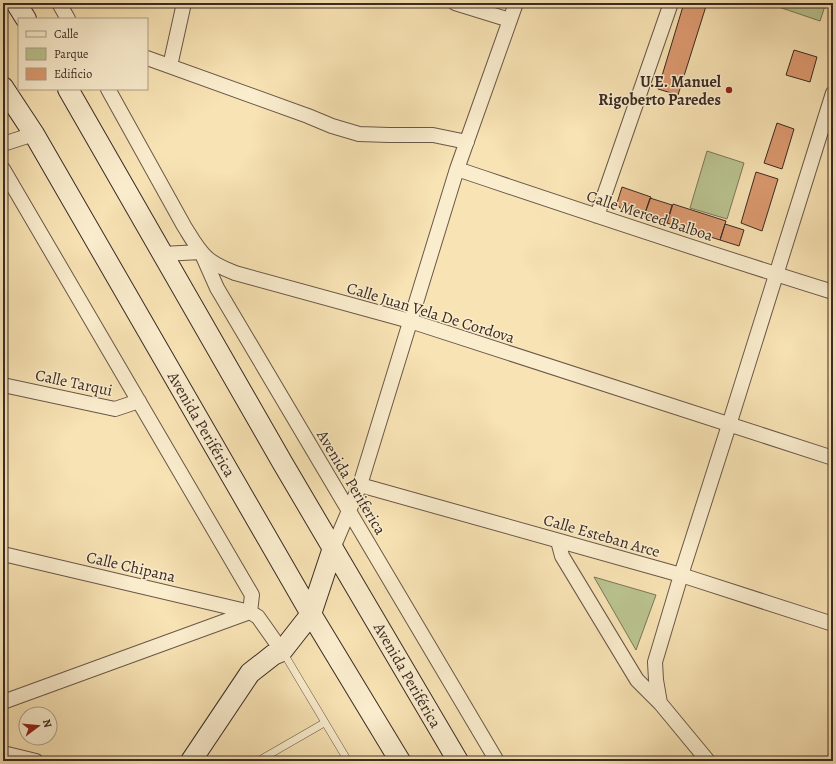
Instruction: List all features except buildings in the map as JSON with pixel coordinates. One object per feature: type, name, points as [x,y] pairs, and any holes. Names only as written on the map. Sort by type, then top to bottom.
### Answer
[{"type":"street","points":[[16,3],[25,18]]},
{"type":"street","points":[[58,3],[67,18]]},
{"type":"street","points":[[170,66],[184,3]]},
{"type":"street","points":[[455,3],[510,20]]},
{"type":"street","points":[[191,761],[250,673],[282,650],[311,614],[334,548],[360,485],[457,169],[516,3]]},
{"type":"street","points":[[597,216],[671,3]]},
{"type":"street","points":[[148,58],[332,126],[359,134],[433,135],[467,142]]},
{"type":"street","name":"Avenida Periférica","points":[[3,87],[34,134],[311,614],[400,761]]},
{"type":"street","name":"Avenida Periférica","points":[[69,90],[282,462],[458,761]]},
{"type":"street","name":"Calle Juan Vela De Cordova","points":[[109,90],[196,246],[207,258],[220,267],[235,273],[410,321],[833,458]]},
{"type":"street","points":[[660,703],[655,662],[776,274],[829,118],[833,93]]},
{"type":"street","points":[[3,144],[34,134]]},
{"type":"street","points":[[3,169],[252,595],[250,612]]},
{"type":"street","name":"Calle Merced Balboa","points":[[457,169],[833,292]]},
{"type":"street","points":[[162,254],[201,252]]},
{"type":"street","name":"Avenida Periferica","points":[[201,252],[217,288],[497,761]]},
{"type":"street","name":"Calle Tarqui","points":[[3,385],[115,409],[138,401]]},
{"type":"street","name":"Calle Esteban Arce","points":[[360,485],[681,575],[833,624]]},
{"type":"street","points":[[558,541],[562,556],[637,680],[660,703],[708,761]]},
{"type":"street","name":"Calle Chipana","points":[[3,554],[250,612]]},
{"type":"street","points":[[250,612],[258,617],[282,650]]},
{"type":"street","points":[[3,702],[250,612]]},
{"type":"street","points":[[3,753],[36,761]]},
{"type":"lane","points":[[282,650],[324,723],[348,761]]},
{"type":"lane","points":[[258,761],[324,723]]},
{"type":"green space","points":[[767,3],[826,3],[820,21]]},
{"type":"green space","points":[[707,151],[744,163],[727,219],[690,208]]},
{"type":"green space","points":[[594,577],[656,595],[636,650]]},
{"type":"place","name":"U.E. Manuel Rigoberto Paredes","points":[[729,90]]}]
